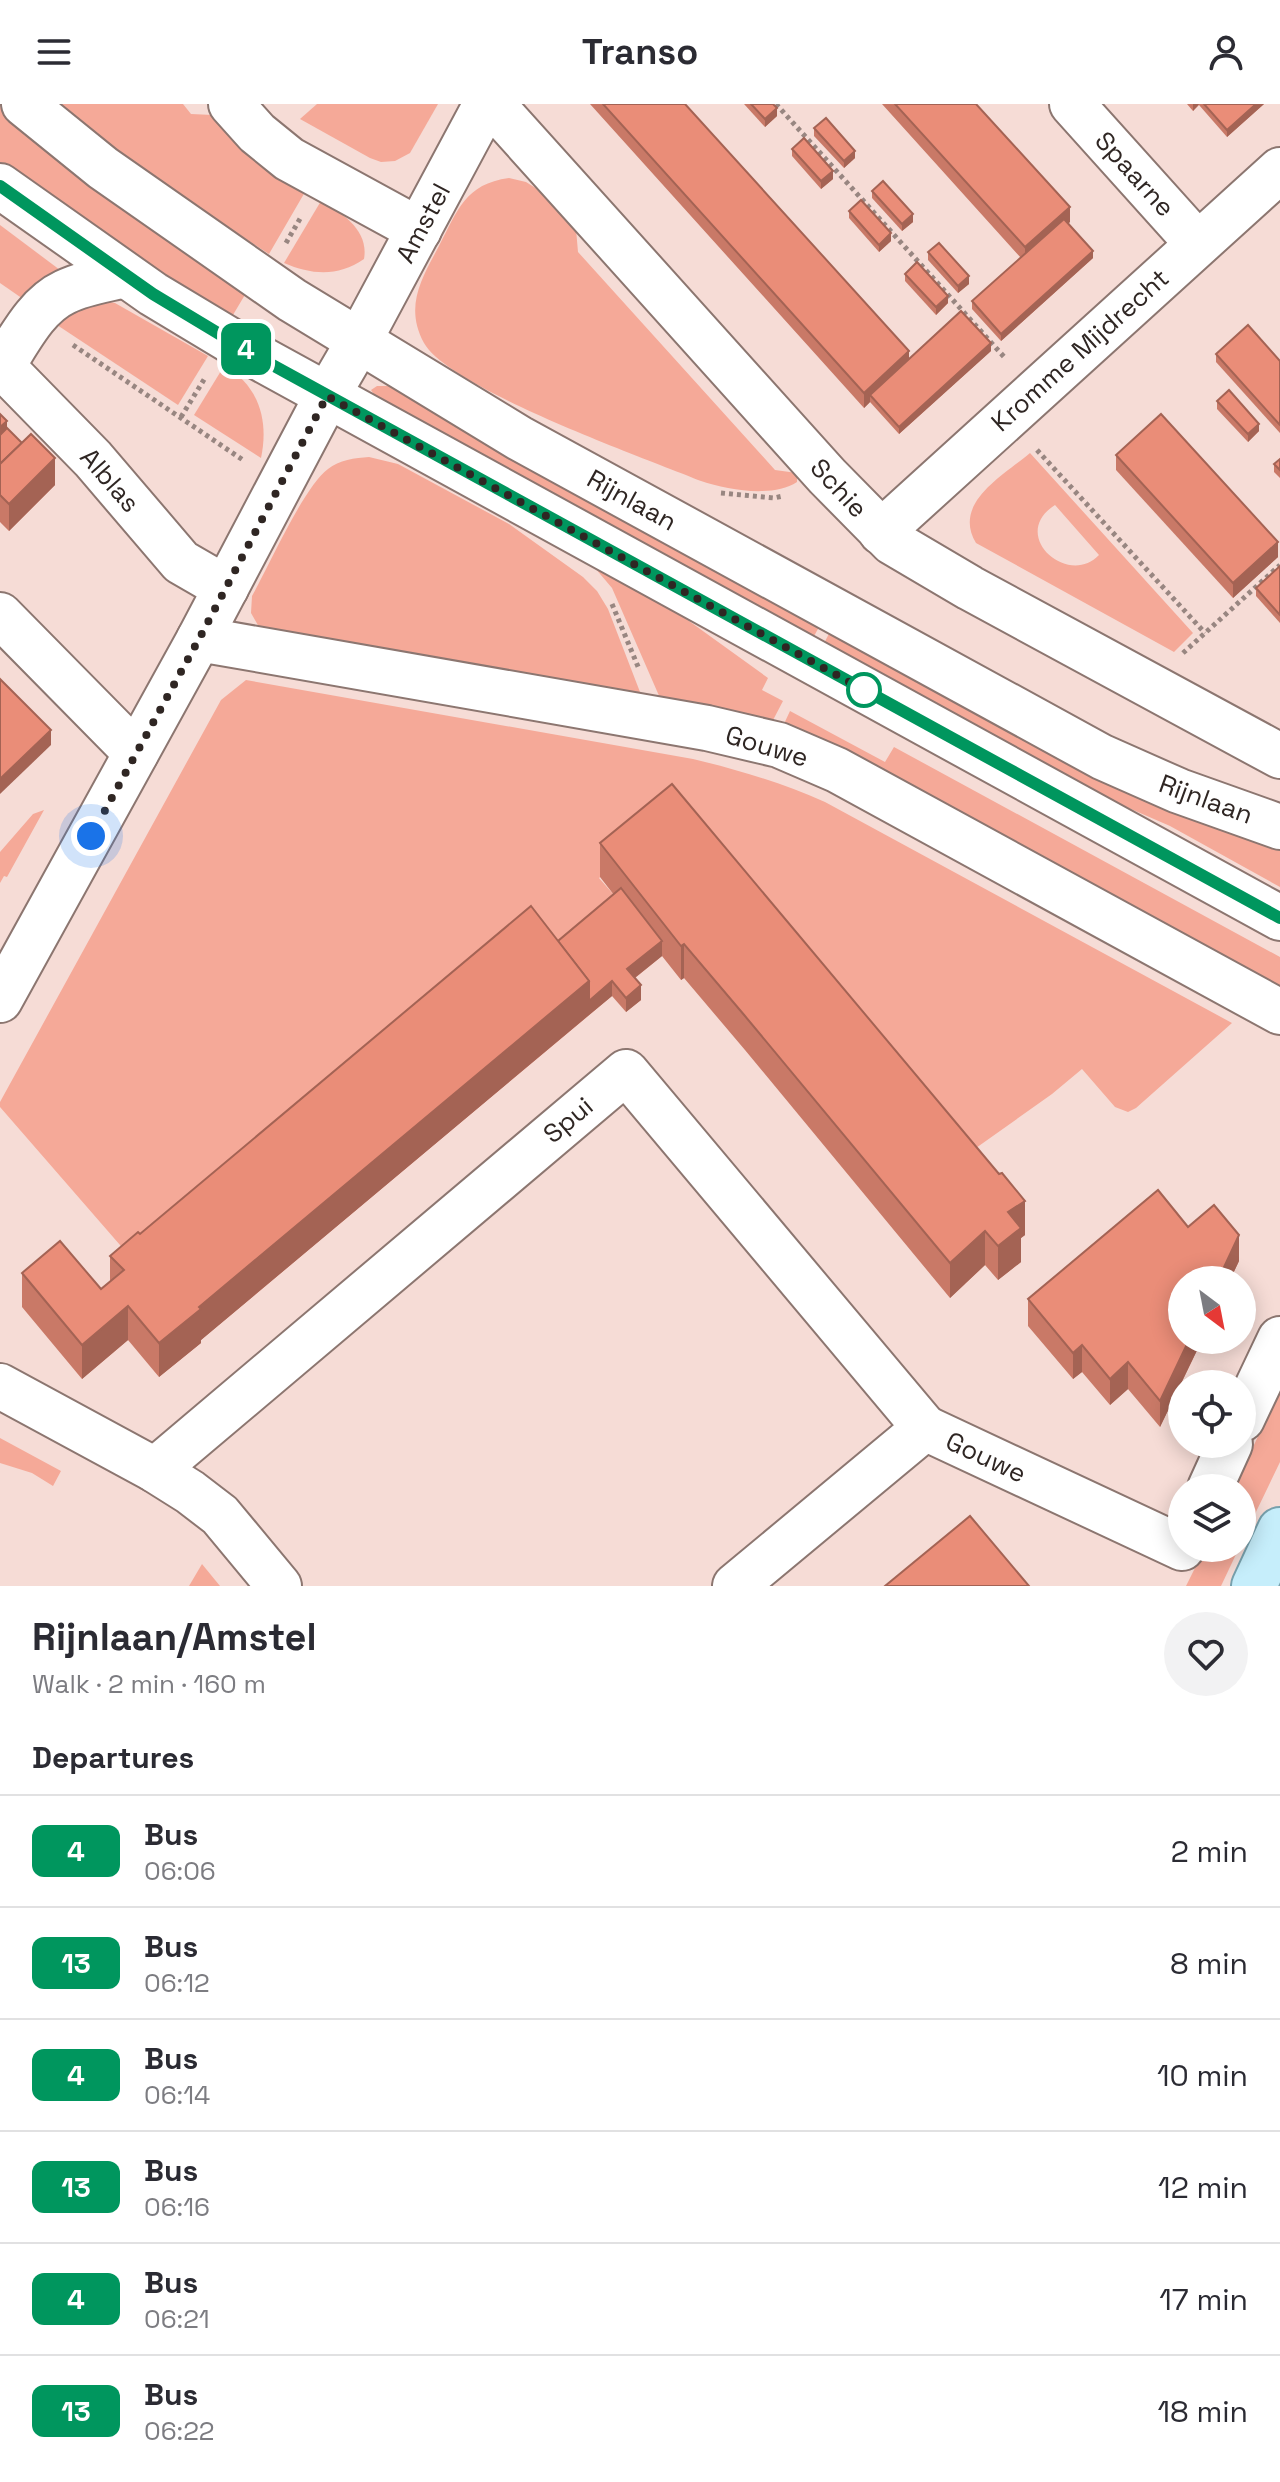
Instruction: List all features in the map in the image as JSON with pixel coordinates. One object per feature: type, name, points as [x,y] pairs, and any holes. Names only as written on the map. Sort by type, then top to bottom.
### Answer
[{"type":"main road","points":[[1254,1586],[1280,1530]]},
{"type":"street","name":"Rijnlaan","points":[[24,104],[103,168],[292,300],[519,438],[1102,757],[1179,791],[1280,827]]},
{"type":"street","points":[[231,104],[257,133],[289,159],[419,230]]},
{"type":"street","name":"Amstel","points":[[0,1000],[489,104]]},
{"type":"street","name":"Schie","points":[[489,104],[892,542],[970,588],[1280,756]]},
{"type":"street","name":"Spaarne","points":[[1072,104],[1197,243]]},
{"type":"street","name":"Kromme Mijdrecht","points":[[881,532],[1280,170]]},
{"type":"street","points":[[0,186],[125,275],[256,356],[1280,918]]},
{"type":"street","points":[[1,366],[34,319],[64,292],[125,275]]},
{"type":"street","name":"Alblas","points":[[1,366],[93,459],[181,562],[226,588]]},
{"type":"street","points":[[0,615],[136,753]]},
{"type":"street","name":"Gouwe","points":[[199,639],[748,737],[810,757],[1280,1012]]},
{"type":"street","name":"Spui","points":[[155,1470],[626,1072],[925,1428]]},
{"type":"street","points":[[1256,1390],[1280,1339]]},
{"type":"street","points":[[0,1386],[155,1470],[220,1515],[279,1586]]},
{"type":"street","name":"Gouwe","points":[[735,1586],[925,1428],[1168,1541]]},
{"type":"path","points":[[776,104],[1205,633]]},
{"type":"path","points":[[34,319],[280,484]]},
{"type":"path","points":[[1149,684],[1280,565]]},
{"type":"path","points":[[610,596],[660,721]]},
{"type":"shaded area","points":[[54,104],[183,104],[191,114],[213,115],[259,164],[305,192],[269,254],[152,177]]},
{"type":"shaded area","points":[[317,104],[438,104],[410,153],[395,161],[381,162],[300,119]]},
{"type":"shaded area","points":[[0,107],[249,288],[227,325],[0,171]]},
{"type":"shaded area","points":[[509,178],[526,182],[542,192],[576,229],[578,252],[775,470],[797,473],[797,482],[763,491],[701,481],[551,421],[470,381],[441,361],[424,343],[418,330],[415,304],[422,281],[465,201],[482,186]]},
{"type":"shaded area","points":[[321,201],[353,224],[362,240],[364,259],[344,269],[325,272],[284,263]]},
{"type":"shaded area","points":[[0,225],[61,272],[26,301],[0,283]]},
{"type":"shaded area","points":[[105,301],[115,303],[208,356],[178,405],[51,321],[58,313]]},
{"type":"shaded area","points":[[224,366],[246,383],[259,405],[264,431],[261,458],[194,415]]},
{"type":"shaded area","points":[[377,386],[397,386],[823,620],[809,645],[382,406],[371,390]]},
{"type":"shaded area","points":[[1030,453],[1193,633],[1174,652],[976,543],[970,529],[975,503],[995,481]],"holes":[[[1055,505],[1099,555],[1086,564],[1059,562],[1040,543],[1038,530],[1042,517]]]},
{"type":"shaded area","points":[[369,457],[398,464],[509,524],[583,577],[597,591],[608,609],[640,692],[638,697],[259,627],[251,613],[252,596],[308,493],[332,466]]},
{"type":"shaded area","points":[[571,550],[639,585],[768,678],[762,690],[783,701],[771,724],[660,698],[612,588],[595,568]]},
{"type":"shaded area","points":[[833,626],[1280,841],[1280,887],[1170,826],[1032,766],[820,651]]},
{"type":"shaded area","points":[[246,680],[693,759],[776,783],[825,802],[1232,1023],[1136,1108],[1128,1112],[1115,1107],[1082,1069],[959,1160],[674,816],[599,878],[621,903],[140,1268],[0,1107],[0,1102],[221,700]]},
{"type":"shaded area","points":[[790,711],[885,762],[894,747],[1280,957],[1280,993],[783,726]]},
{"type":"shaded area","points":[[44,810],[7,877],[4,876],[0,883],[0,852],[33,814]]},
{"type":"shaded area","points":[[1280,1389],[1280,1462],[1256,1512],[1256,1474],[1241,1474],[1248,1458],[1256,1458],[1256,1441]]},
{"type":"shaded area","points":[[0,1438],[61,1471],[53,1486],[32,1473],[0,1463]]},
{"type":"shaded area","points":[[1198,1562],[1232,1562],[1221,1586],[1186,1586]]},
{"type":"shaded area","points":[[202,1564],[220,1586],[189,1586]]},
{"type":"building","points":[[603,104],[685,104],[909,351],[864,393]]},
{"type":"building","points":[[751,104],[773,104],[777,108],[765,119]]},
{"type":"building","points":[[895,104],[976,104],[1070,207],[1025,247]]},
{"type":"building","points":[[1204,104],[1256,104],[1227,130]]},
{"type":"building","points":[[826,118],[855,151],[844,161],[814,128]]},
{"type":"building","points":[[804,138],[833,171],[821,181],[792,149]]},
{"type":"building","points":[[883,181],[913,214],[902,224],[872,191]]},
{"type":"building","points":[[861,200],[891,233],[879,245],[849,211]]},
{"type":"building","points":[[1064,219],[1093,251],[1001,334],[972,301]]},
{"type":"building","points":[[939,243],[969,276],[958,286],[928,252]]},
{"type":"building","points":[[917,262],[948,296],[936,307],[905,274]]},
{"type":"building","points":[[961,311],[991,343],[899,427],[870,395]]},
{"type":"building","points":[[1248,325],[1280,361],[1280,425],[1216,354]]},
{"type":"building","points":[[1229,390],[1259,424],[1248,434],[1217,401]]},
{"type":"building","points":[[0,414],[7,421],[0,427]]},
{"type":"building","points":[[1161,414],[1278,542],[1233,583],[1116,455]]},
{"type":"building","points":[[7,428],[22,443],[0,464],[0,435]]},
{"type":"building","points":[[31,434],[55,458],[9,504],[0,495],[0,464]]},
{"type":"building","points":[[1280,566],[1280,615],[1256,588]]},
{"type":"building","points":[[0,679],[51,730],[0,779]]},
{"type":"building","points":[[672,784],[1025,1201],[1008,1212],[1021,1228],[998,1246],[985,1231],[950,1263],[684,944],[681,946],[600,843]]},
{"type":"building","points":[[621,888],[662,941],[627,969],[641,985],[626,998],[612,981],[589,1001],[589,981],[558,941]]},
{"type":"building","points":[[531,906],[589,981],[159,1343],[128,1306],[82,1345],[22,1273],[60,1241],[101,1289],[124,1270],[110,1256]]},
{"type":"building","points":[[1158,1190],[1188,1227],[1214,1205],[1239,1235],[1225,1266],[1168,1266],[1168,1354],[1182,1354],[1175,1370],[1168,1370],[1168,1384],[1160,1401],[1128,1362],[1110,1379],[1082,1345],[1073,1353],[1028,1299]]},
{"type":"building","points":[[970,1516],[1029,1586],[885,1586]]},
{"type":"bus line","name":"4","points":[[0,186],[153,294],[256,356],[1280,918]]},
{"type":"route","points":[[91,836],[327,396],[864,690]]}]
